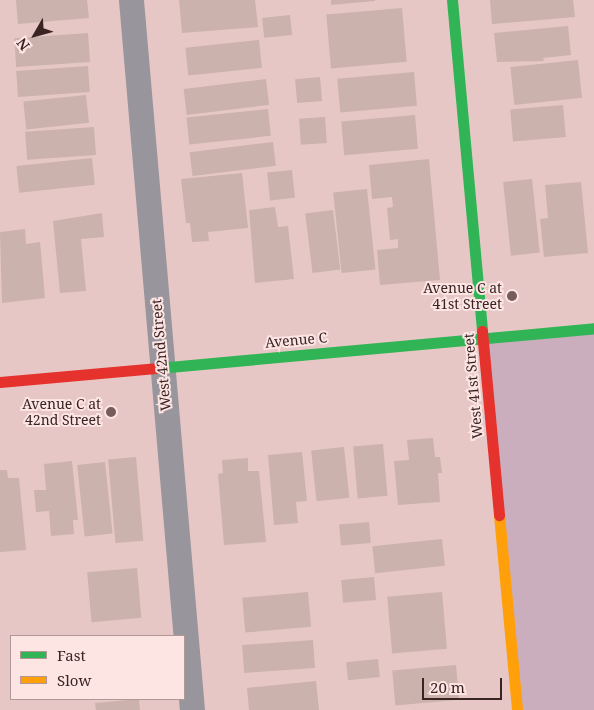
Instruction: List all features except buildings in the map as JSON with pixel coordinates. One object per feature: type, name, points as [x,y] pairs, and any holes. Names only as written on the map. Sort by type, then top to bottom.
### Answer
[{"type":"street","name":"West 42nd Street","points":[[131,0],[192,710]]},
{"type":"street","name":"West 41st Street","points":[[452,0],[517,710]]},
{"type":"street","name":"Avenue C","points":[[0,382],[594,328]]},
{"type":"shaded area","points":[[594,328],[594,710],[516,710],[483,338]]},
{"type":"traffic: fast","points":[[452,0],[482,331]]},
{"type":"traffic: fast","points":[[158,368],[594,328]]},
{"type":"traffic: slow","points":[[499,515],[517,710]]},
{"type":"traffic: jam","points":[[482,331],[499,515]]},
{"type":"traffic: jam","points":[[0,382],[158,368]]},
{"type":"place","name":"Avenue C at 41st Street","points":[[512,296]]},
{"type":"place","name":"Avenue C at 42nd Street","points":[[111,412]]}]
